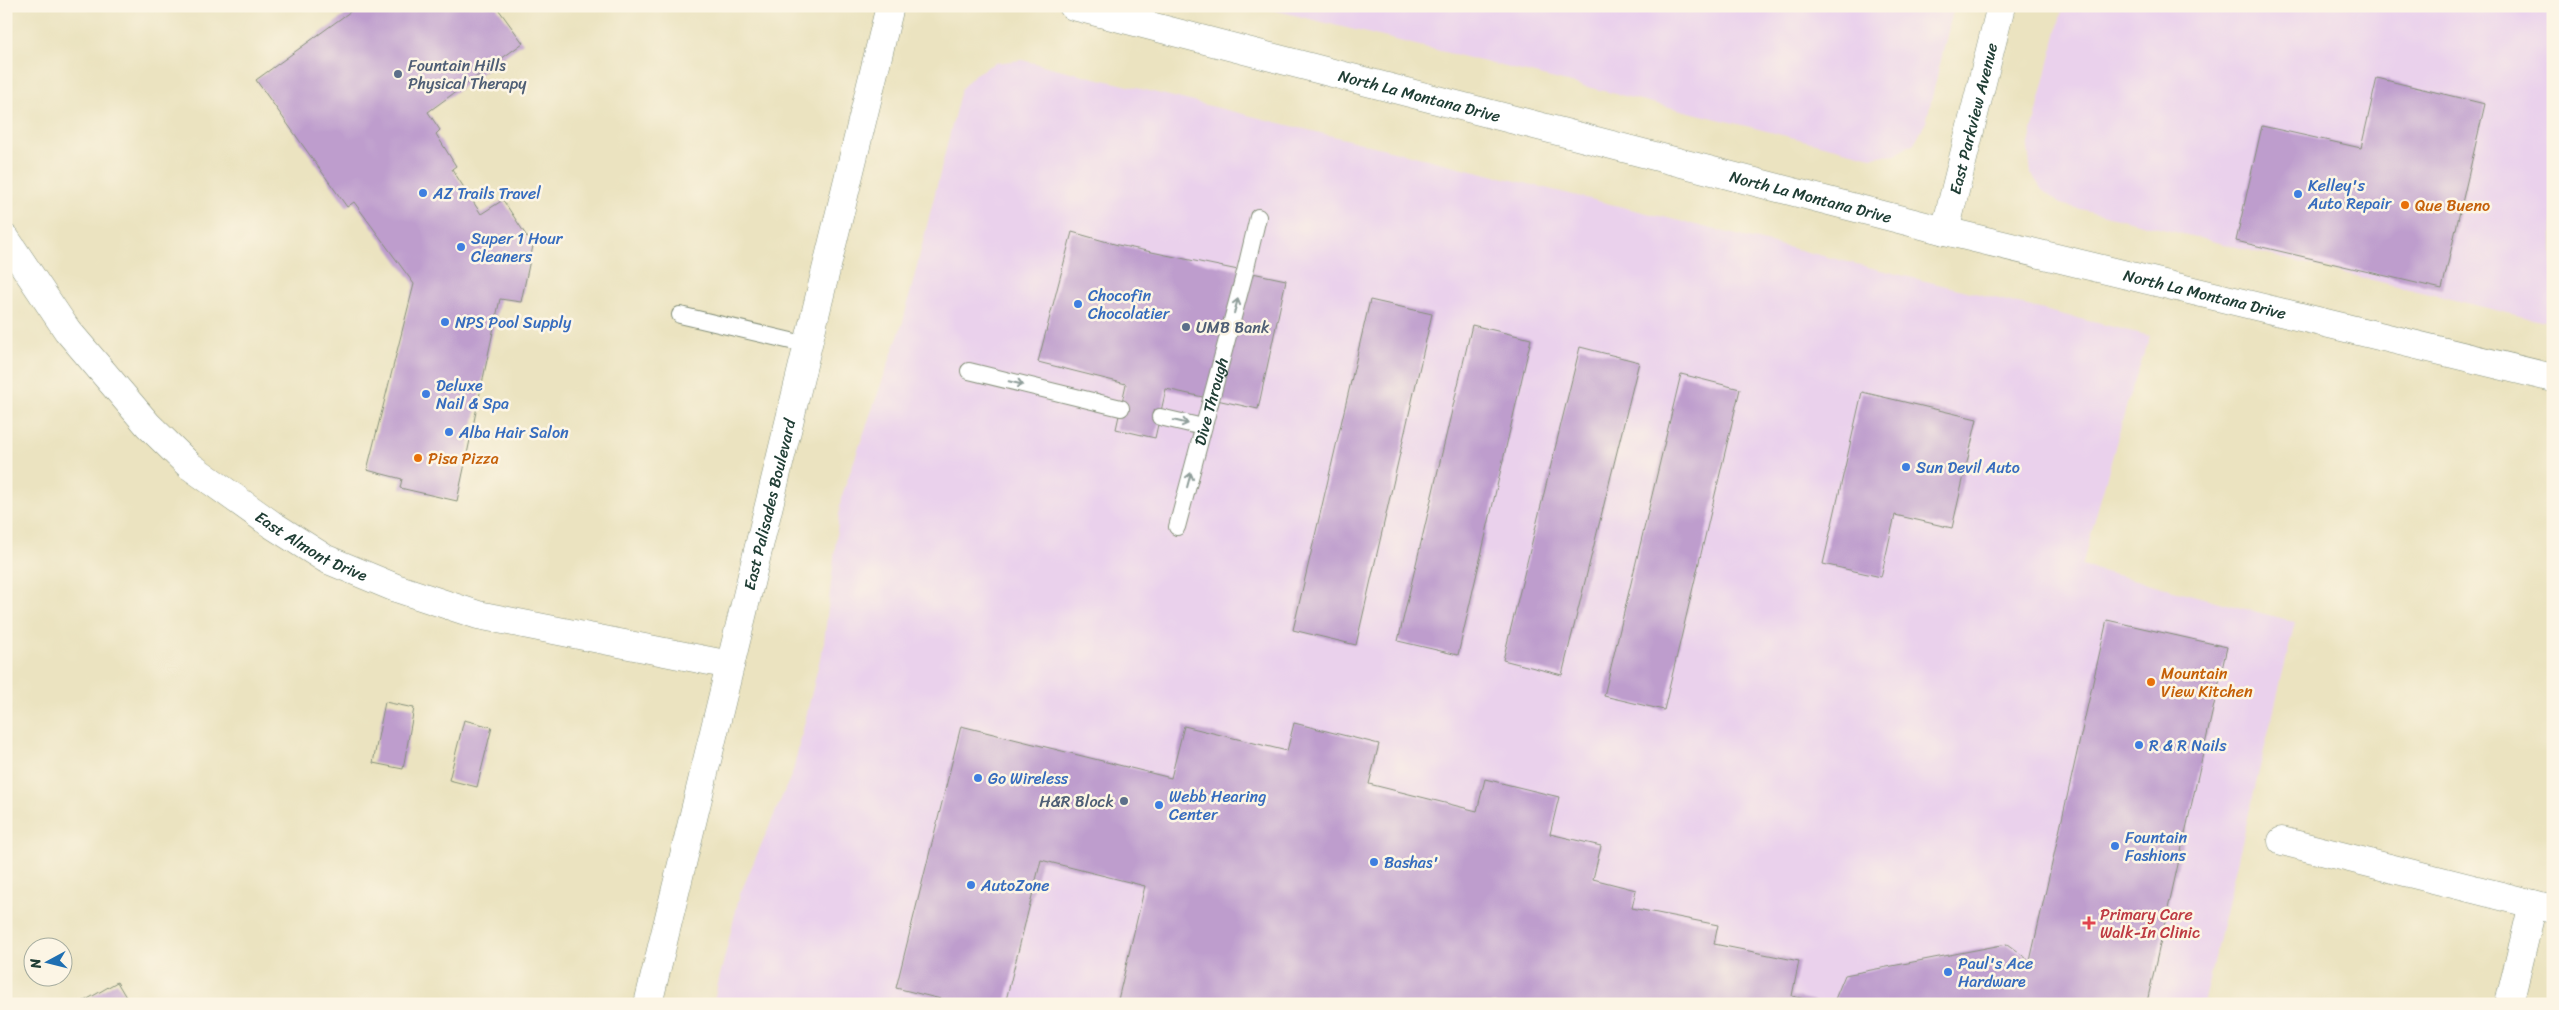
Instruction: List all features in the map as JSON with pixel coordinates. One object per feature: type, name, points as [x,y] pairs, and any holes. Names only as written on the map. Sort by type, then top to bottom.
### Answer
[{"type":"street","name":"East Palisades Boulevard","points":[[648,1004],[890,6]]},
{"type":"street","name":"North La Montana Drive","points":[[1073,6],[1945,231],[2553,378]]},
{"type":"street","name":"East Parkview Avenue","points":[[1945,231],[2001,6]]},
{"type":"street","name":"East Almont Drive","points":[[6,239],[68,330],[148,425],[190,466],[271,524],[326,559],[396,588],[478,615],[730,665]]},
{"type":"street","points":[[2282,841],[2543,906],[2509,1004]]},
{"type":"lane","name":"Dive Through","points":[[1177,527],[1246,272],[1258,217]]},
{"type":"lane","points":[[680,315],[808,346]]},
{"type":"lane","points":[[969,371],[1120,408]]},
{"type":"lane","points":[[1160,417],[1203,427]]},
{"type":"shaded area","points":[[1257,6],[1954,6],[1926,122],[1914,143],[1896,154],[1872,157]]},
{"type":"shaded area","points":[[2063,6],[2553,6],[2553,324],[2060,204],[2042,190],[2031,173],[2028,148]]},
{"type":"shaded area","points":[[1022,60],[2150,336],[2129,397],[2082,566],[2295,622],[2203,1004],[713,1004],[740,894],[793,771],[824,642],[841,498],[903,322],[961,89],[975,74],[995,63]]},
{"type":"building","points":[[358,6],[496,6],[523,43],[428,112],[440,130],[436,134],[456,166],[452,169],[481,214],[503,200],[533,246],[521,302],[500,299],[457,501],[400,488],[402,479],[367,470],[414,284],[354,202],[347,207],[256,80]]},
{"type":"building","name":"Que Bueno","points":[[2377,78],[2485,104],[2442,289],[2236,241],[2262,126],[2361,148]]},
{"type":"building","name":"UMB Bank","points":[[1072,232],[1118,245],[1286,280],[1258,409],[1166,389],[1155,438],[1116,429],[1126,384],[1038,362]]},
{"type":"building","points":[[1370,300],[1432,314],[1356,645],[1293,630]]},
{"type":"building","points":[[1472,325],[1531,339],[1458,655],[1398,641]]},
{"type":"building","points":[[1580,347],[1639,362],[1562,675],[1503,660]]},
{"type":"building","points":[[1681,374],[1740,389],[1664,710],[1604,696]]},
{"type":"building","name":"Sun Devil Auto","points":[[1862,392],[1977,419],[1952,528],[1895,515],[1881,577],[1823,564]]},
{"type":"building","points":[[2107,620],[2227,647],[2147,1002],[1833,1004],[1845,975],[2007,944],[2030,961]]},
{"type":"building","points":[[385,702],[414,708],[403,769],[373,763]]},
{"type":"building","points":[[464,720],[492,727],[477,787],[449,780]]},
{"type":"building","name":"Bashas'","points":[[1294,723],[1379,744],[1369,784],[1477,811],[1485,779],[1559,797],[1550,834],[1601,846],[1593,879],[1636,890],[1632,908],[1718,925],[1714,944],[1799,961],[1792,996],[1828,1004],[1117,1004],[1145,886],[1041,860],[1005,1004],[961,1004],[896,988],[961,726],[1171,778],[1184,726],[1287,751]]},
{"type":"building","points":[[117,982],[130,1004],[79,1004]]},
{"type":"place","name":"Fountain Hills Physical Therapy","points":[[398,74]]},
{"type":"place","name":"AZ Trails Travel","points":[[423,193]]},
{"type":"place","name":"Kelley's Auto Repair","points":[[2298,194]]},
{"type":"place","name":"Que Bueno","points":[[2405,205]]},
{"type":"place","name":"Super 1 Hour Cleaners","points":[[461,247]]},
{"type":"place","name":"Chocofin Chocolatier","points":[[1078,304]]},
{"type":"place","name":"NPS Pool Supply","points":[[445,322]]},
{"type":"place","name":"UMB Bank","points":[[1186,327]]},
{"type":"place","name":"Deluxe Nail & Spa","points":[[426,394]]},
{"type":"place","name":"Alba Hair Salon","points":[[449,432]]},
{"type":"place","name":"Pisa Pizza","points":[[418,458]]},
{"type":"place","name":"Sun Devil Auto","points":[[1906,467]]},
{"type":"place","name":"Mountain View Kitchen","points":[[2151,682]]},
{"type":"place","name":"R & R Nails","points":[[2139,745]]},
{"type":"place","name":"Go Wireless","points":[[978,778]]},
{"type":"place","name":"H&R Block","points":[[1124,801]]},
{"type":"place","name":"Webb Hearing Center","points":[[1159,805]]},
{"type":"place","name":"Fountain Fashions","points":[[2115,846]]},
{"type":"place","name":"Bashas'","points":[[1374,862]]},
{"type":"place","name":"AutoZone","points":[[971,885]]},
{"type":"place","name":"Primary Care Walk-In Clinic","points":[[2089,923]]},
{"type":"place","name":"Paul's Ace Hardware","points":[[1948,972]]}]
